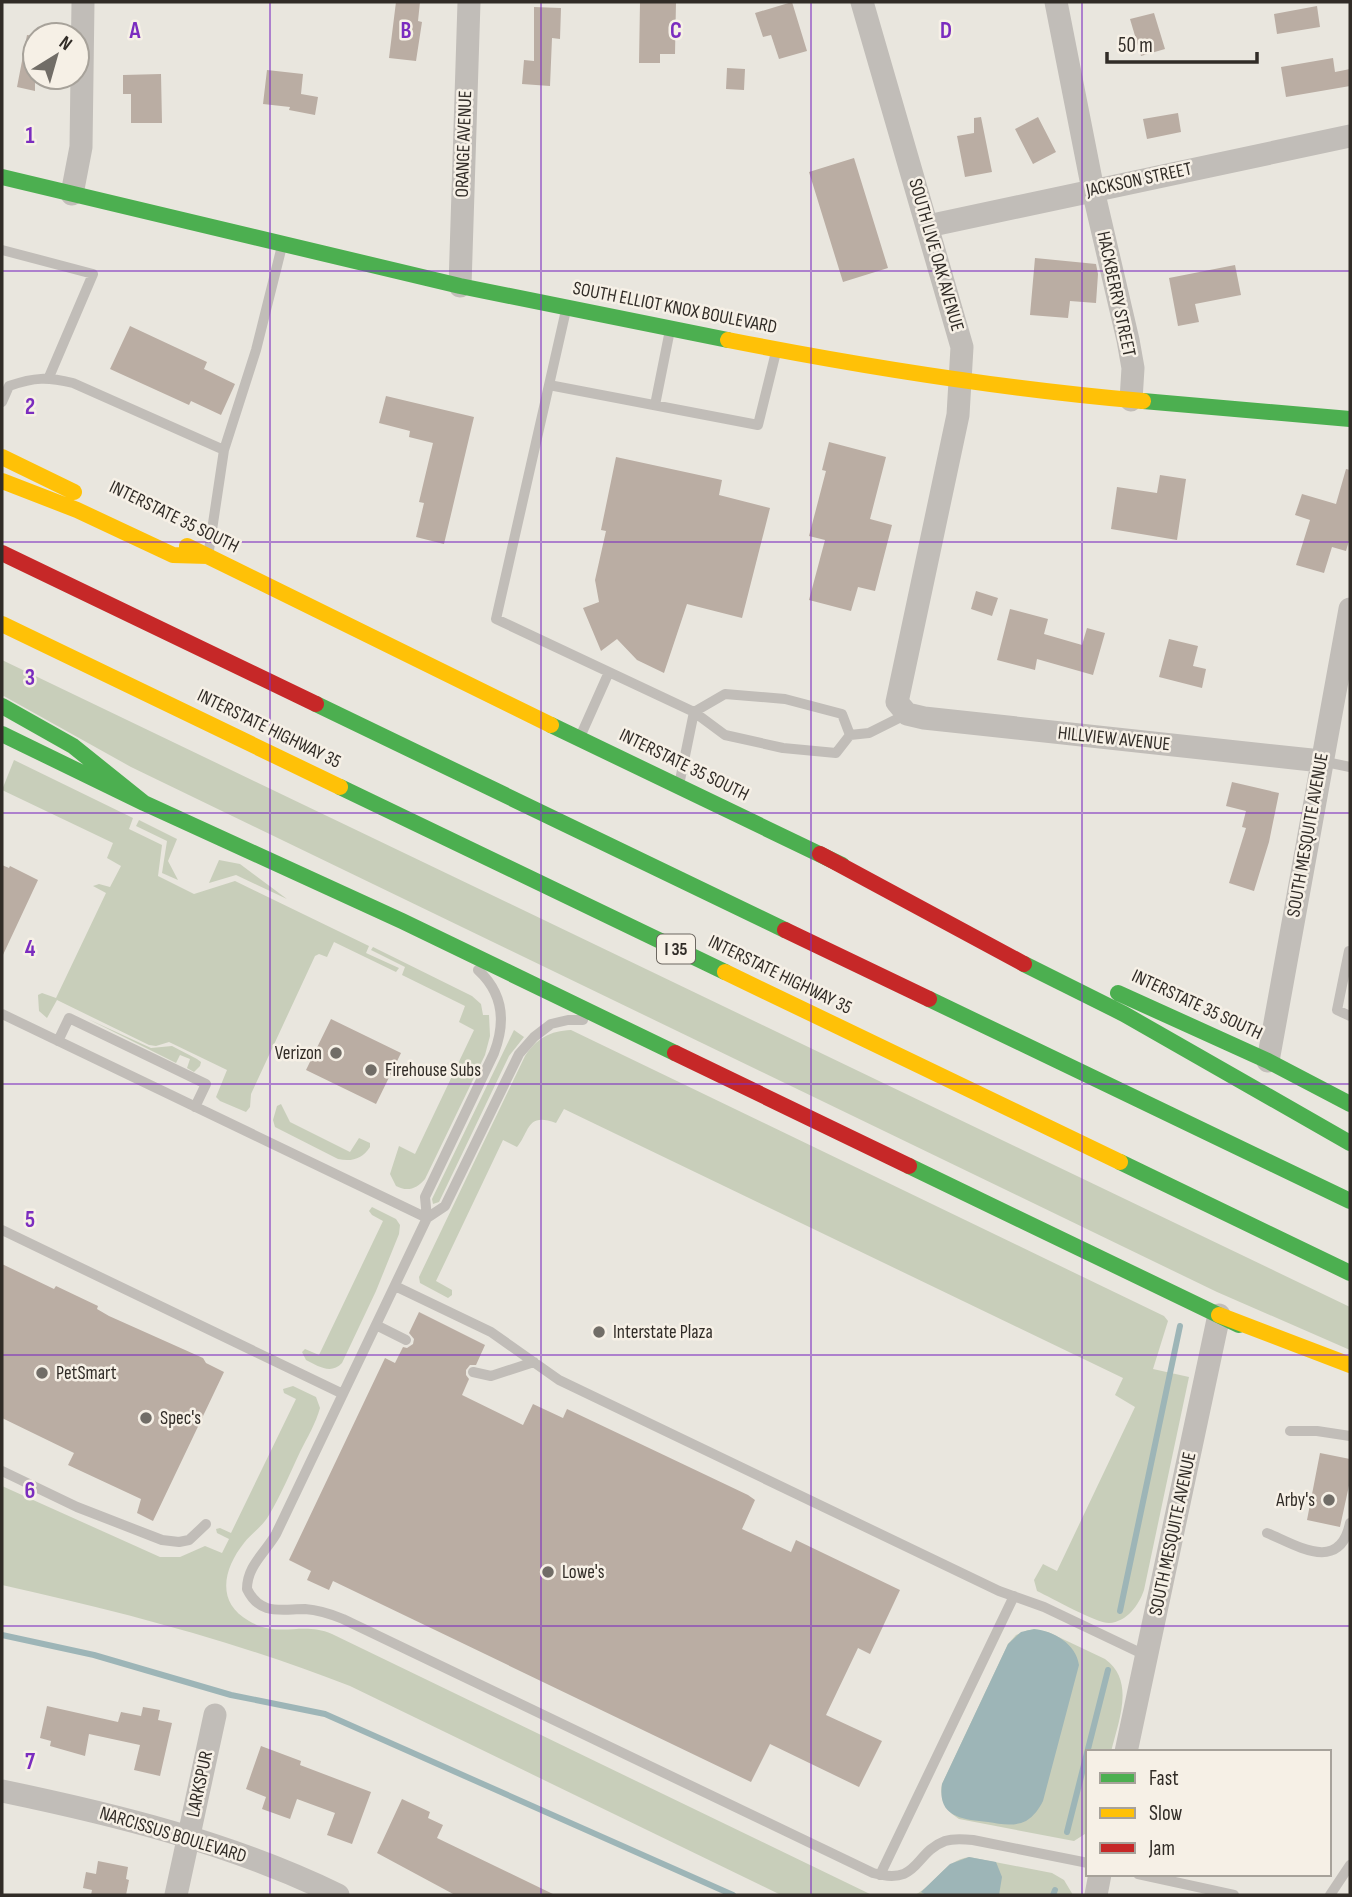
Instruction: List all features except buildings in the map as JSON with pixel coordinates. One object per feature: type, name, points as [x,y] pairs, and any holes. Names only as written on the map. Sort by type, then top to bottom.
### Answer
[{"type":"main road","name":"SOUTH ELLIOT KNOX BOULEVARD","points":[[2,177],[460,286],[777,350],[959,379],[1131,400],[1350,419]]},
{"type":"main road","name":"INTERSTATE 35 SOUTH","points":[[2,457],[580,737],[678,788],[1268,1061],[1350,1104]]},
{"type":"main road","points":[[2,481],[77,510],[173,555],[208,556]]},
{"type":"main road","points":[[2,553],[1350,1201]]},
{"type":"main road","name":"INTERSTATE HIGHWAY 35","points":[[2,624],[1350,1273]]},
{"type":"main road","points":[[2,706],[73,746],[144,803]]},
{"type":"main road","points":[[2,734],[144,803],[402,921],[1350,1378]]},
{"type":"main road","points":[[820,854],[987,945],[1124,1014],[1350,1143]]},
{"type":"main road","points":[[1219,1315],[1350,1365]]},
{"type":"street","points":[[72,194],[80,147],[83,2]]},
{"type":"street","name":"ORANGE AVENUE","points":[[460,286],[469,2]]},
{"type":"street","name":"SOUTH LIVE OAK AVENUE","points":[[862,2],[962,347],[958,415],[897,702],[907,714]]},
{"type":"street","name":"HACKBERRY STREET","points":[[1056,2],[1093,190],[1128,340],[1133,368],[1131,400]]},
{"type":"street","name":"JACKSON STREET","points":[[928,226],[1350,136]]},
{"type":"street","name":"SOUTH MESQUITE AVENUE","points":[[1268,1061],[1350,609]]},
{"type":"street","name":"HILLVIEW AVENUE","points":[[907,714],[937,720],[1321,761]]},
{"type":"street","name":"SOUTH MESQUITE AVENUE","points":[[1126,1750],[1219,1315]]},
{"type":"street","name":"LARKSPUR","points":[[176,1895],[215,1715]]},
{"type":"street","name":"NARCISSUS BOULEVARD","points":[[2,1791],[100,1812],[188,1836],[273,1866],[338,1895]]},
{"type":"street","points":[[1096,1895],[1100,1876]]},
{"type":"lane","points":[[208,556],[224,450],[256,350],[282,244]]},
{"type":"lane","points":[[2,250],[93,274],[49,377]]},
{"type":"lane","points":[[567,307],[496,620],[694,712],[726,735],[783,748],[836,753],[850,735],[869,733],[907,714]]},
{"type":"lane","points":[[655,405],[670,328]]},
{"type":"lane","points":[[549,385],[758,425],[777,350]]},
{"type":"lane","points":[[2,402],[9,386],[29,379],[49,377],[73,383],[224,450]]},
{"type":"lane","points":[[580,737],[609,672]]},
{"type":"lane","points":[[678,788],[694,712],[725,694],[785,699],[842,714],[850,735]]},
{"type":"lane","points":[[1321,761],[1350,767]]},
{"type":"lane","points":[[402,921],[448,948],[484,975],[496,993],[502,1018],[494,1053],[425,1197],[427,1219]]},
{"type":"lane","points":[[1350,950],[1337,1010],[1350,1016]]},
{"type":"lane","points":[[2,1014],[427,1219]]},
{"type":"lane","points":[[58,1041],[69,1018],[206,1084],[195,1107]]},
{"type":"lane","points":[[645,1039],[576,1019],[560,1021],[540,1031],[527,1043],[514,1063],[445,1206],[427,1219],[276,1534],[249,1575],[247,1589],[258,1604],[273,1611],[307,1609],[343,1619],[880,1875],[903,1875],[918,1866],[939,1844],[955,1839],[973,1840],[1086,1863]]},
{"type":"lane","points":[[2,1230],[343,1394]]},
{"type":"lane","points":[[395,1286],[491,1332],[559,1380],[1014,1596],[1044,1607],[1147,1656]]},
{"type":"lane","points":[[376,1325],[406,1340]]},
{"type":"lane","points":[[473,1372],[501,1375],[534,1362]]},
{"type":"lane","points":[[1290,1431],[1317,1431],[1350,1436]]},
{"type":"lane","points":[[2,1471],[77,1507],[162,1540],[189,1540],[206,1524]]},
{"type":"lane","points":[[1267,1533],[1292,1546],[1321,1553],[1344,1542],[1350,1523]]},
{"type":"lane","points":[[880,1875],[1014,1596]]},
{"type":"lane","points":[[1329,1895],[1350,1865]]},
{"type":"lane","points":[[1147,1876],[1234,1895]]},
{"type":"green space","points":[[2,660],[1350,1307],[1350,1350],[1217,1292],[131,767],[2,695]]},
{"type":"green space","points":[[14,760],[133,818],[129,829],[162,845],[158,876],[194,894],[235,881],[369,946],[366,953],[399,968],[396,972],[334,942],[327,957],[319,954],[315,956],[251,1094],[250,1107],[246,1112],[216,1097],[227,1070],[169,1042],[149,1045],[57,1000],[47,1018],[39,1011],[38,995],[42,993],[56,998],[106,893],[93,886],[99,884],[110,887],[121,866],[107,858],[113,843],[2,790]]},
{"type":"green space","points":[[139,820],[177,839],[168,861],[178,880],[162,873],[167,841],[136,826]]},
{"type":"green space","points":[[219,860],[240,864],[287,899],[236,875],[209,883]]},
{"type":"green space","points":[[373,947],[472,996],[481,1004],[483,1015],[489,1015],[490,1036],[485,1055],[425,1179],[412,1188],[396,1186],[390,1174],[399,1146],[415,1154],[474,1030],[459,1022],[465,1006],[402,975],[405,967],[371,950]]},
{"type":"green space","points":[[88,1019],[151,1048],[172,1046],[197,1059],[201,1062],[200,1066],[194,1072],[187,1068],[190,1059],[180,1055],[176,1063]]},
{"type":"green space","points":[[514,1030],[524,1037],[509,1056],[439,1202],[433,1204],[432,1199]]},
{"type":"green space","points":[[571,1030],[1164,1316],[1168,1321],[1153,1369],[1189,1377],[1144,1590],[1127,1616],[1109,1623],[1084,1615],[1037,1591],[1034,1580],[1043,1564],[1057,1571],[1135,1407],[1115,1395],[1123,1378],[564,1109],[556,1123],[539,1120],[530,1125],[517,1147],[503,1140],[436,1281],[452,1290],[452,1295],[448,1298],[420,1283],[419,1277],[525,1056],[534,1044],[545,1037]]},
{"type":"green space","points":[[281,1104],[290,1122],[350,1152],[359,1138],[370,1143],[370,1147],[356,1159],[338,1159],[275,1127],[273,1120],[277,1106]]},
{"type":"green space","points":[[372,1207],[396,1219],[400,1225],[399,1234],[342,1363],[338,1367],[324,1368],[306,1360],[302,1352],[305,1349],[319,1355],[383,1221],[372,1215],[369,1211]]},
{"type":"green space","points":[[293,1386],[316,1397],[320,1408],[264,1523],[244,1543],[232,1563],[226,1584],[227,1595],[238,1613],[249,1621],[271,1629],[310,1629],[332,1634],[872,1895],[781,1895],[350,1686],[265,1655],[178,1629],[2,1585],[2,1486],[160,1557],[180,1557],[205,1546],[222,1553],[229,1539],[217,1533],[216,1529],[231,1533],[296,1399],[284,1393],[283,1389]]},
{"type":"green space","points":[[1028,1630],[1048,1632],[1105,1659],[1120,1679],[1122,1702],[1111,1750],[1086,1750],[1086,1833],[1074,1841],[959,1819],[950,1812],[943,1800],[942,1784],[1008,1644],[1016,1635]]},
{"type":"green space","points":[[969,1857],[1052,1873],[1064,1880],[1073,1895],[915,1895],[953,1863]]},
{"type":"water","points":[[1034,1629],[1063,1640],[1074,1651],[1079,1665],[1043,1801],[1031,1817],[1017,1824],[961,1818],[954,1815],[944,1804],[942,1784],[1008,1644],[1021,1632]]},
{"type":"water","points":[[969,1857],[996,1862],[1002,1877],[999,1895],[926,1895],[921,1892],[950,1864]]},
{"type":"waterway","points":[[1120,1611],[1180,1326]]},
{"type":"waterway","points":[[2,1635],[94,1655],[231,1695],[325,1714],[733,1895]]},
{"type":"waterway","points":[[1088,1750],[1108,1670]]},
{"type":"waterway","points":[[1067,1832],[1086,1757]]},
{"type":"waterway","points":[[1053,1895],[1055,1890]]},
{"type":"traffic: fast","points":[[2,177],[460,286],[728,340]]},
{"type":"traffic: fast","points":[[1143,401],[1350,419]]},
{"type":"traffic: fast","points":[[316,704],[785,930]]},
{"type":"traffic: fast","points":[[2,706],[73,746],[144,803]]},
{"type":"traffic: fast","points":[[551,725],[842,865]]},
{"type":"traffic: fast","points":[[2,734],[144,803],[402,921],[675,1053]]},
{"type":"traffic: fast","points":[[340,787],[725,972]]},
{"type":"traffic: fast","points":[[1024,964],[1124,1014],[1350,1143]]},
{"type":"traffic: fast","points":[[1118,993],[1268,1061],[1350,1104]]},
{"type":"traffic: fast","points":[[929,999],[1350,1201]]},
{"type":"traffic: fast","points":[[1120,1162],[1350,1273]]},
{"type":"traffic: fast","points":[[909,1166],[1239,1325]]},
{"type":"traffic: slow","points":[[728,340],[935,376],[1143,401]]},
{"type":"traffic: slow","points":[[2,457],[74,492]]},
{"type":"traffic: slow","points":[[2,481],[77,510],[173,555],[208,556]]},
{"type":"traffic: slow","points":[[187,546],[551,725]]},
{"type":"traffic: slow","points":[[2,624],[340,787]]},
{"type":"traffic: slow","points":[[725,972],[1120,1162]]},
{"type":"traffic: slow","points":[[1219,1315],[1350,1365]]},
{"type":"traffic: jam","points":[[2,553],[316,704]]},
{"type":"traffic: jam","points":[[820,854],[1024,964]]},
{"type":"traffic: jam","points":[[785,930],[929,999]]},
{"type":"traffic: jam","points":[[675,1053],[909,1166]]},
{"type":"place","name":"Verizon","points":[[336,1053]]},
{"type":"place","name":"Firehouse Subs","points":[[371,1070]]},
{"type":"place","name":"Interstate Plaza","points":[[599,1332]]},
{"type":"place","name":"PetSmart","points":[[42,1373]]},
{"type":"place","name":"Spec's","points":[[146,1418]]},
{"type":"place","name":"Arby's","points":[[1329,1500]]},
{"type":"place","name":"Lowe's","points":[[548,1572]]}]
